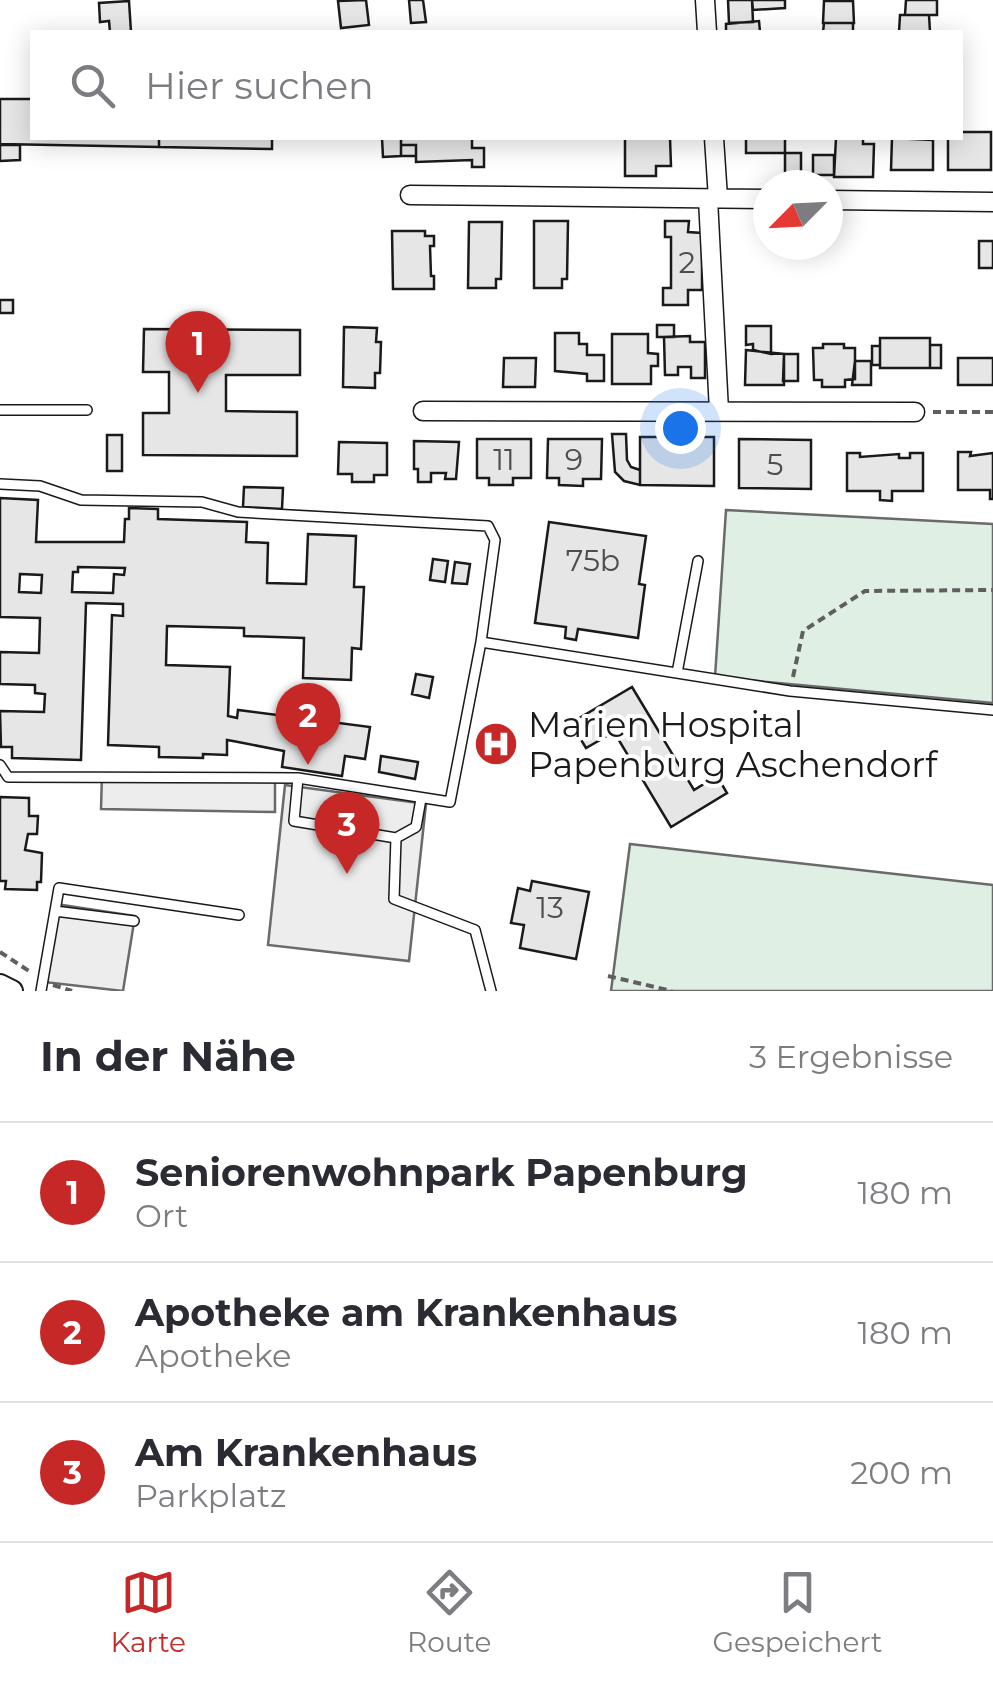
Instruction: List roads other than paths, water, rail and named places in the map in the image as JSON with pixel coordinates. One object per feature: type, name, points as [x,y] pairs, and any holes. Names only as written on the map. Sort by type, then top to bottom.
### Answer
[{"type":"street","points":[[705,0],[708,30]]},
{"type":"street","points":[[714,140],[719,411]]},
{"type":"street","points":[[410,194],[753,199]]},
{"type":"street","points":[[843,200],[993,202]]},
{"type":"street","points":[[423,411],[915,412]]},
{"type":"street","points":[[0,985],[12,991]]},
{"type":"lane","points":[[0,410],[87,410]]},
{"type":"lane","points":[[0,484],[40,486],[81,500],[202,502],[238,512],[488,526],[495,540],[481,642],[450,802],[298,778],[8,777],[0,765]]},
{"type":"lane","points":[[677,673],[698,561]]},
{"type":"lane","points":[[481,642],[790,691],[993,710]]},
{"type":"lane","points":[[298,778],[294,822],[396,838],[416,827],[422,799]]},
{"type":"lane","points":[[396,838],[394,899],[475,930],[491,991]]},
{"type":"lane","points":[[41,991],[59,888],[239,916]]},
{"type":"lane","points":[[55,911],[134,922]]},
{"type":"place","name":"Seniorenwohnpark Papenburg","points":[[198,393]]},
{"type":"place","name":"Marien Hospital Papenburg Aschendorf","points":[[496,744]]},
{"type":"place","name":"Apotheke am Krankenhaus","points":[[308,765]]},
{"type":"place","name":"Am Krankenhaus","points":[[347,874]]}]
